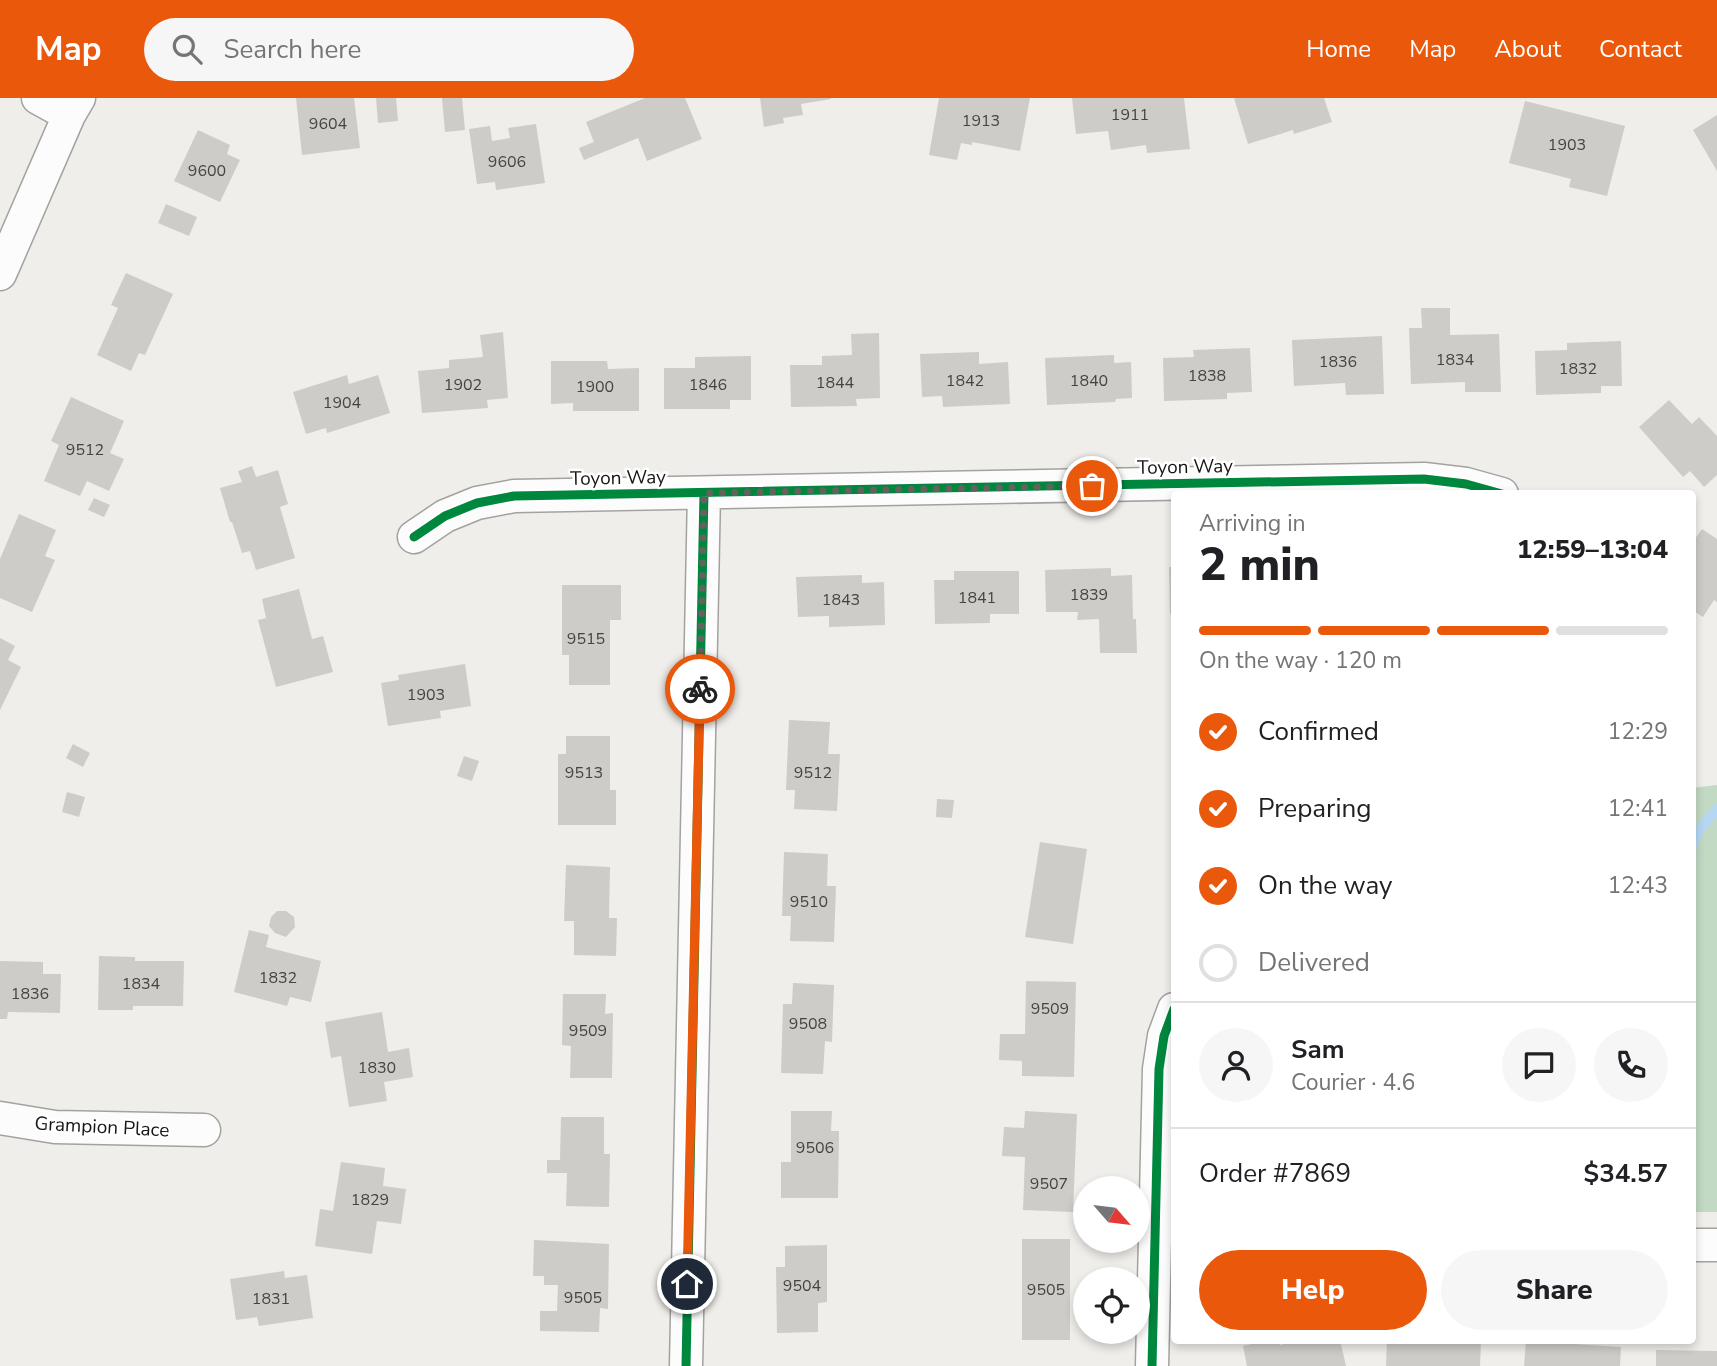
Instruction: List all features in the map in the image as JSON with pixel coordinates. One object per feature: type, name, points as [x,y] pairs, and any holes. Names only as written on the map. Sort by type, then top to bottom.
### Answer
[{"type":"street","points":[[0,274],[74,106],[38,98]]},
{"type":"street","name":"Toyon Way","points":[[414,537],[445,516],[477,503],[514,496],[1424,479],[1466,484],[1488,490]]},
{"type":"street","points":[[685,1366],[704,493]]},
{"type":"street","points":[[1152,1366],[1165,1234],[1159,1069],[1164,1036],[1171,1017]]},
{"type":"street","name":"Grampion Place","points":[[0,1118],[55,1127],[204,1130]]},
{"type":"street","points":[[1696,1245],[1717,1245]]},
{"type":"green space","points":[[1717,785],[1717,1212],[1696,1212],[1696,788]]},
{"type":"building","points":[[296,98],[354,98],[360,148],[302,155]]},
{"type":"building","points":[[376,98],[396,98],[398,121],[378,123]]},
{"type":"building","points":[[442,98],[462,98],[465,130],[445,132]]},
{"type":"building","points":[[645,98],[685,98],[702,139],[647,161],[638,138],[584,160],[579,148],[594,142],[586,122]]},
{"type":"building","points":[[760,98],[831,99],[801,104],[803,115],[783,118],[784,123],[764,127]]},
{"type":"building","points":[[939,98],[1030,98],[1020,151],[972,142],[972,145],[961,143],[957,160],[929,155]]},
{"type":"building","points":[[1072,98],[1184,98],[1190,149],[1147,153],[1146,145],[1111,150],[1108,131],[1076,134]]},
{"type":"building","points":[[1234,98],[1324,98],[1332,122],[1294,134],[1293,130],[1248,144]]},
{"type":"building","points":[[1525,101],[1625,126],[1607,196],[1569,187],[1571,179],[1509,163]]},
{"type":"building","points":[[1717,115],[1717,171],[1693,130]]},
{"type":"building","points":[[536,124],[545,183],[496,190],[495,182],[477,184],[469,129],[490,126],[492,141],[510,138],[508,128]]},
{"type":"building","points":[[198,130],[230,145],[227,154],[240,160],[220,202],[174,181]]},
{"type":"building","points":[[166,204],[197,217],[189,236],[158,223]]},
{"type":"building","points":[[126,273],[173,294],[145,355],[139,353],[131,371],[97,355],[118,308],[111,305]]},
{"type":"building","points":[[1421,308],[1450,308],[1450,335],[1499,334],[1501,392],[1465,392],[1465,382],[1411,384],[1409,328],[1422,328]]},
{"type":"building","points":[[503,332],[508,398],[487,400],[488,408],[422,413],[418,371],[449,368],[449,360],[483,357],[480,335]]},
{"type":"building","points":[[879,333],[880,398],[856,399],[857,406],[791,407],[790,365],[822,365],[822,356],[852,355],[851,334]]},
{"type":"building","points":[[1382,336],[1384,394],[1346,395],[1345,383],[1294,386],[1292,340]]},
{"type":"building","points":[[1621,341],[1622,386],[1601,386],[1601,393],[1536,395],[1535,351],[1567,350],[1567,343]]},
{"type":"building","points":[[1250,348],[1252,392],[1227,393],[1227,399],[1164,401],[1163,358],[1194,357],[1193,350]]},
{"type":"building","points":[[979,352],[979,364],[1008,362],[1010,404],[943,407],[942,396],[922,397],[920,354]]},
{"type":"building","points":[[1114,355],[1114,363],[1131,362],[1132,398],[1116,399],[1115,402],[1047,405],[1045,358]]},
{"type":"building","points":[[751,356],[751,400],[730,400],[730,409],[664,409],[664,368],[695,368],[695,357]]},
{"type":"building","points":[[551,361],[607,361],[608,369],[639,368],[639,411],[573,411],[573,403],[551,404]]},
{"type":"building","points":[[347,375],[349,384],[378,375],[390,413],[327,433],[326,428],[306,434],[293,392]]},
{"type":"building","points":[[71,397],[124,421],[110,453],[124,459],[109,491],[87,481],[80,496],[44,481],[59,445],[51,441]]},
{"type":"building","points":[[1669,400],[1692,424],[1699,417],[1717,436],[1717,475],[1704,487],[1690,471],[1683,477],[1639,427]]},
{"type":"building","points":[[252,466],[256,477],[278,470],[288,504],[280,507],[295,558],[256,570],[250,551],[242,553],[220,488],[242,482],[238,471]]},
{"type":"building","points":[[94,498],[110,505],[104,517],[88,510]]},
{"type":"building","points":[[19,514],[56,530],[45,556],[55,560],[32,612],[0,598],[0,559]]},
{"type":"building","points":[[1702,529],[1717,539],[1717,602],[1714,600],[1703,617],[1696,613],[1696,537]]},
{"type":"building","points":[[1169,567],[1171,567],[1171,614]]},
{"type":"building","points":[[1111,568],[1111,576],[1132,575],[1137,653],[1100,653],[1099,619],[1077,620],[1078,612],[1046,612],[1045,570]]},
{"type":"building","points":[[954,571],[1019,571],[1019,614],[990,614],[990,623],[935,624],[934,580],[954,580]]},
{"type":"building","points":[[862,575],[862,583],[884,582],[885,625],[829,627],[829,616],[798,617],[796,577]]},
{"type":"building","points":[[562,585],[621,585],[621,620],[610,620],[610,685],[569,685],[569,655],[562,655]]},
{"type":"building","points":[[299,589],[312,639],[323,636],[333,672],[276,687],[258,620],[266,618],[262,599]]},
{"type":"building","points":[[0,638],[15,646],[8,660],[21,667],[0,710]]},
{"type":"building","points":[[465,664],[471,706],[440,711],[441,718],[388,726],[381,683],[399,680],[398,675]]},
{"type":"building","points":[[789,720],[830,722],[828,754],[840,754],[837,811],[794,809],[795,790],[786,790]]},
{"type":"building","points":[[566,736],[610,736],[610,790],[616,790],[616,825],[558,825],[558,754],[566,754]]},
{"type":"building","points":[[73,744],[90,753],[83,767],[66,758]]},
{"type":"building","points":[[464,756],[479,761],[472,781],[457,776]]},
{"type":"building","points":[[67,792],[85,797],[79,817],[62,812]]},
{"type":"building","points":[[937,799],[954,800],[952,818],[936,817]]},
{"type":"building","points":[[1040,842],[1087,849],[1073,944],[1025,937]]},
{"type":"building","points":[[784,852],[828,854],[827,886],[836,886],[834,942],[790,941],[791,916],[782,916]]},
{"type":"building","points":[[566,865],[610,867],[609,918],[617,918],[616,956],[574,955],[574,921],[564,921]]},
{"type":"building","points":[[277,911],[286,911],[294,917],[295,927],[286,937],[275,933],[269,926],[271,917]]},
{"type":"building","points":[[249,930],[269,935],[266,947],[321,961],[311,1002],[290,997],[287,1006],[234,992]]},
{"type":"building","points":[[99,956],[135,957],[135,961],[184,961],[183,1006],[133,1006],[133,1010],[98,1010]]},
{"type":"building","points":[[0,961],[43,962],[43,974],[61,974],[60,1013],[8,1012],[7,1019],[0,1019]]},
{"type":"building","points":[[1026,981],[1076,982],[1074,1077],[1022,1076],[1022,1061],[999,1060],[1000,1034],[1025,1034]]},
{"type":"building","points":[[793,983],[834,985],[832,1042],[825,1041],[823,1074],[781,1073],[783,1004],[792,1004]]},
{"type":"building","points":[[563,994],[606,994],[605,1014],[613,1013],[612,1078],[570,1078],[571,1046],[562,1045]]},
{"type":"building","points":[[382,1012],[388,1052],[409,1048],[413,1077],[384,1082],[387,1101],[349,1107],[341,1056],[331,1058],[325,1022]]},
{"type":"building","points":[[791,1111],[832,1111],[831,1131],[839,1131],[838,1198],[781,1198],[781,1162],[791,1162]]},
{"type":"building","points":[[1025,1111],[1077,1114],[1073,1212],[1023,1210],[1025,1157],[1002,1156],[1004,1127],[1024,1128]]},
{"type":"building","points":[[561,1117],[604,1117],[604,1154],[610,1154],[609,1207],[566,1206],[567,1173],[547,1173],[547,1160],[560,1160]]},
{"type":"building","points":[[341,1162],[385,1168],[383,1186],[406,1189],[401,1224],[377,1221],[372,1254],[315,1246],[320,1209],[333,1211]]},
{"type":"building","points":[[1022,1239],[1070,1239],[1070,1340],[1022,1340]]},
{"type":"building","points":[[534,1240],[609,1244],[608,1309],[600,1308],[599,1332],[540,1331],[540,1311],[557,1311],[558,1285],[544,1285],[544,1276],[533,1276]]},
{"type":"building","points":[[827,1245],[827,1302],[818,1303],[818,1332],[777,1333],[776,1267],[785,1267],[785,1246]]},
{"type":"building","points":[[284,1271],[285,1278],[307,1275],[313,1318],[259,1326],[257,1317],[236,1320],[230,1279]]},
{"type":"building","points":[[1341,1344],[1346,1366],[1247,1366],[1243,1346]]},
{"type":"building","points":[[1387,1344],[1481,1344],[1480,1366],[1386,1366]]},
{"type":"building","points":[[1526,1344],[1621,1347],[1620,1366],[1524,1366]]},
{"type":"building","points":[[1656,1350],[1717,1351],[1717,1366],[1656,1366]]},
{"type":"waterway","points":[[1696,837],[1717,809]]},
{"type":"cycle path","points":[[414,537],[445,516],[477,503],[514,496],[1424,479],[1466,484],[1488,490]]},
{"type":"cycle path","points":[[686,1366],[704,493]]},
{"type":"cycle path","points":[[1152,1366],[1159,1069],[1164,1036],[1171,1017]]},
{"type":"way so far","points":[[700,689],[704,493],[1092,486]]},
{"type":"route","points":[[687,1284],[700,689]]}]
